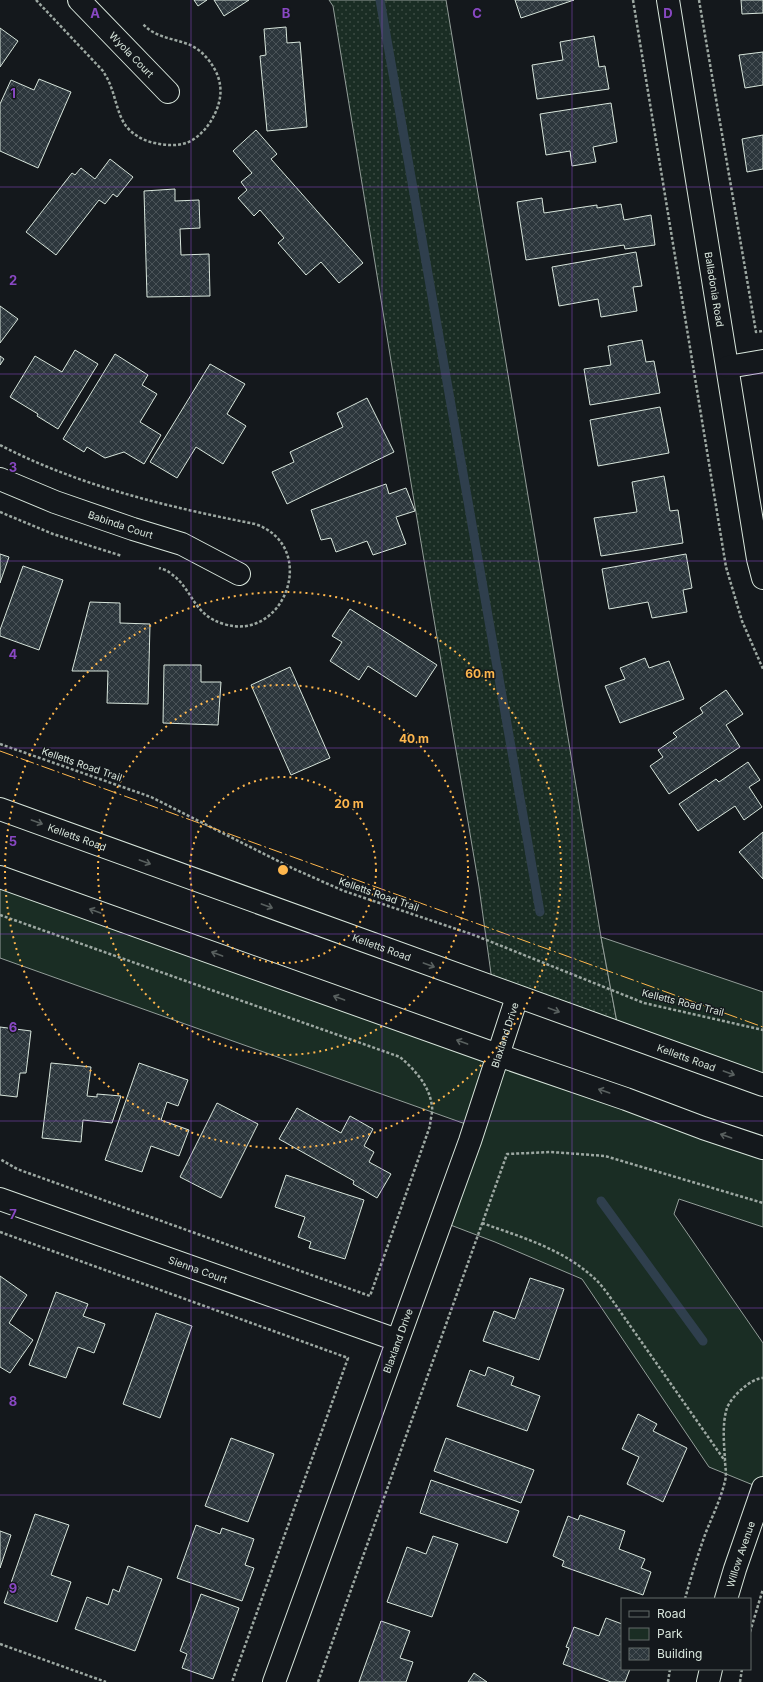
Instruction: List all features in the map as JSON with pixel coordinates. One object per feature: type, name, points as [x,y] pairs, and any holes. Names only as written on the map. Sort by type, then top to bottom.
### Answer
[{"type":"street","name":"Wyola Court","points":[[79,0],[168,92]]},
{"type":"street","name":"Balladonia Road","points":[[668,0],[758,559],[763,578]]},
{"type":"street","points":[[728,367],[763,361]]},
{"type":"street","name":"Babinda Court","points":[[0,479],[55,502],[182,544],[239,574]]},
{"type":"street","name":"Kelletts Road","points":[[0,809],[763,1085]]},
{"type":"street","points":[[0,877],[763,1148]]},
{"type":"street","name":"Blaxland Drive","points":[[274,1682],[470,1141],[517,997]]},
{"type":"street","name":"Sienna Court","points":[[0,1199],[397,1340]]},
{"type":"street","name":"Willow Avenue","points":[[726,1598],[763,1488]]},
{"type":"street","points":[[708,1682],[711,1670]]},
{"type":"path","points":[[633,0],[726,567],[742,621],[763,669]]},
{"type":"path","points":[[700,0],[756,332],[763,331]]},
{"type":"path","name":"Kelletts Road Trail","points":[[0,744],[151,797],[294,869],[344,891],[474,935],[644,1003],[763,1030]]},
{"type":"path","points":[[0,915],[400,1057],[414,1069],[425,1084],[432,1107],[430,1126],[370,1296],[17,1169],[0,1159]]},
{"type":"path","points":[[318,1682],[507,1154],[551,1152],[605,1156],[763,1203]]},
{"type":"path","points":[[482,1223],[535,1242],[558,1253],[594,1278],[610,1297],[725,1461]]},
{"type":"path","points":[[0,1232],[348,1358],[232,1682]]},
{"type":"path","points":[[685,1598],[702,1544],[725,1481],[727,1470],[725,1461],[725,1426],[727,1407],[736,1394],[749,1384],[763,1378]]},
{"type":"path","points":[[751,1629],[763,1589]]},
{"type":"path","points":[[0,1644],[106,1682]]},
{"type":"path","points":[[668,1682],[670,1670]]},
{"type":"path","points":[[740,1682],[742,1670]]},
{"type":"green space","points":[[329,0],[446,0],[601,937],[619,1033],[493,988],[479,887],[333,6]]},
{"type":"green space","points":[[0,877],[763,1148],[763,1227],[679,1199],[674,1214],[763,1343],[763,1489],[709,1467],[582,1279],[495,1242],[440,1221],[474,1127],[0,958]]},
{"type":"green space","points":[[601,937],[763,992],[763,1085],[619,1033]]},
{"type":"building","points":[[194,0],[207,0],[198,6]]},
{"type":"building","points":[[214,0],[249,0],[224,16]]},
{"type":"building","points":[[515,0],[574,0],[521,18]]},
{"type":"building","points":[[741,0],[763,0],[763,13],[742,14]]},
{"type":"building","points":[[286,27],[287,43],[300,42],[307,127],[267,131],[260,56],[266,55],[264,29]]},
{"type":"building","points":[[0,28],[18,41],[0,67]]},
{"type":"building","points":[[594,36],[599,67],[605,66],[609,89],[537,99],[532,65],[563,60],[560,42]]},
{"type":"building","points":[[763,52],[763,85],[745,88],[739,55]]},
{"type":"building","points":[[39,79],[71,92],[38,168],[0,151],[0,104],[11,80],[34,90]]},
{"type":"building","points":[[611,103],[617,142],[593,147],[596,162],[572,166],[570,151],[546,155],[540,114]]},
{"type":"building","points":[[256,130],[277,154],[271,159],[363,263],[339,283],[321,262],[306,275],[278,243],[284,238],[260,210],[254,216],[238,198],[247,190],[241,182],[252,173],[233,151]]},
{"type":"building","points":[[763,135],[763,169],[747,172],[742,139]]},
{"type":"building","points":[[110,159],[133,177],[117,197],[113,194],[105,204],[99,200],[56,255],[26,232],[72,173],[75,175],[81,168],[95,179]]},
{"type":"building","points":[[175,189],[175,201],[199,200],[200,228],[180,229],[181,255],[209,254],[210,296],[147,297],[144,191]]},
{"type":"building","points":[[542,198],[544,213],[597,205],[597,208],[621,204],[624,220],[651,215],[655,245],[625,249],[624,245],[526,260],[517,202]]},
{"type":"building","points":[[636,252],[642,286],[633,287],[637,311],[601,317],[598,299],[559,306],[552,267]]},
{"type":"building","points":[[0,306],[18,319],[0,343]]},
{"type":"building","points":[[642,340],[646,362],[654,361],[660,393],[590,405],[584,369],[611,365],[608,346]]},
{"type":"building","points":[[75,350],[98,364],[58,429],[37,416],[38,414],[10,397],[35,356],[62,372]]},
{"type":"building","points":[[115,354],[148,375],[142,385],[157,394],[140,422],[161,435],[144,464],[124,452],[105,458],[87,447],[84,452],[63,439]]},
{"type":"building","points":[[0,356],[4,359],[0,365]]},
{"type":"building","points":[[210,364],[245,384],[227,414],[246,426],[223,464],[196,447],[177,478],[150,462]]},
{"type":"building","points":[[367,398],[394,452],[287,504],[272,472],[294,462],[290,452],[343,427],[337,413]]},
{"type":"building","points":[[660,407],[669,453],[598,466],[590,420]]},
{"type":"building","points":[[664,476],[670,511],[678,510],[683,543],[601,556],[594,518],[637,512],[632,482]]},
{"type":"building","points":[[386,484],[389,494],[406,488],[415,511],[396,517],[406,544],[373,555],[367,541],[336,552],[331,538],[321,540],[311,510]]},
{"type":"building","points":[[0,554],[9,557],[0,583]]},
{"type":"building","points":[[686,554],[692,588],[683,590],[687,612],[652,618],[648,602],[609,609],[602,569]]},
{"type":"building","points":[[23,566],[63,580],[39,650],[0,636],[0,630]]},
{"type":"building","points":[[90,602],[120,603],[120,623],[150,624],[148,704],[107,703],[108,671],[72,671]]},
{"type":"building","points":[[350,609],[437,665],[416,697],[368,666],[359,680],[330,661],[342,642],[332,636]]},
{"type":"building","points":[[645,658],[649,668],[669,661],[684,699],[620,723],[605,686],[625,679],[620,668]]},
{"type":"building","points":[[164,665],[201,665],[201,682],[221,682],[218,725],[163,723]]},
{"type":"building","points":[[290,667],[330,758],[291,775],[251,685]]},
{"type":"building","points":[[726,690],[743,714],[726,725],[740,747],[669,794],[650,766],[663,757],[658,750],[677,737],[673,733],[703,713],[700,708]]},
{"type":"building","points":[[748,762],[760,780],[749,787],[762,807],[744,820],[735,806],[698,831],[679,804],[716,779],[719,782]]},
{"type":"building","points":[[763,832],[763,879],[739,852]]},
{"type":"building","points":[[0,1027],[31,1031],[26,1073],[20,1073],[17,1097],[0,1095]]},
{"type":"building","points":[[51,1063],[91,1067],[87,1096],[97,1097],[97,1094],[121,1096],[112,1123],[83,1120],[81,1142],[42,1138]]},
{"type":"building","points":[[139,1063],[188,1080],[178,1106],[167,1102],[161,1120],[189,1130],[179,1156],[151,1146],[142,1172],[105,1160]]},
{"type":"building","points":[[217,1103],[258,1124],[221,1198],[180,1177]]},
{"type":"building","points":[[297,1108],[341,1133],[350,1116],[373,1129],[364,1146],[374,1152],[369,1162],[391,1174],[377,1198],[353,1184],[354,1181],[279,1139]]},
{"type":"building","points":[[286,1175],[364,1200],[345,1259],[309,1248],[311,1242],[298,1237],[305,1217],[275,1207]]},
{"type":"building","points":[[0,1276],[27,1295],[9,1323],[33,1340],[10,1373],[0,1367]]},
{"type":"building","points":[[530,1278],[564,1289],[539,1360],[483,1341],[494,1311],[515,1319]]},
{"type":"building","points":[[56,1292],[88,1304],[83,1316],[105,1324],[94,1353],[78,1347],[66,1378],[29,1365]]},
{"type":"building","points":[[156,1313],[192,1326],[160,1418],[123,1404]]},
{"type":"building","points":[[488,1367],[514,1377],[511,1385],[540,1396],[527,1431],[457,1406],[470,1370],[485,1376]]},
{"type":"building","points":[[638,1414],[657,1424],[653,1431],[687,1448],[663,1502],[627,1484],[639,1457],[622,1449]]},
{"type":"building","points":[[231,1438],[274,1454],[248,1522],[205,1506]]},
{"type":"building","points":[[446,1438],[534,1470],[521,1503],[434,1471]]},
{"type":"building","points":[[431,1480],[519,1511],[507,1543],[420,1513]]},
{"type":"building","points":[[35,1514],[69,1525],[51,1575],[71,1582],[57,1622],[4,1603]]},
{"type":"building","points":[[580,1515],[625,1531],[619,1549],[645,1559],[641,1568],[651,1572],[643,1595],[562,1566],[564,1561],[553,1556],[568,1516],[578,1520]]},
{"type":"building","points":[[196,1525],[220,1534],[222,1528],[254,1539],[245,1565],[254,1568],[242,1601],[177,1578]]},
{"type":"building","points":[[0,1531],[11,1535],[0,1568]]},
{"type":"building","points":[[433,1536],[458,1544],[432,1617],[387,1602],[407,1547],[426,1554]]},
{"type":"building","points":[[128,1566],[162,1579],[135,1651],[75,1629],[87,1597],[108,1605],[113,1589],[119,1592]]},
{"type":"building","points":[[201,1594],[239,1608],[213,1679],[182,1668],[187,1654],[180,1651]]},
{"type":"building","points":[[606,1618],[621,1624],[621,1670],[630,1670],[625,1682],[611,1682],[563,1664],[569,1648],[566,1647],[574,1627],[599,1636]]},
{"type":"building","points":[[381,1621],[410,1631],[400,1658],[413,1662],[406,1682],[359,1682]]},
{"type":"building","points":[[474,1673],[487,1682],[468,1682]]},
{"type":"waterway","points":[[380,0],[540,912]]},
{"type":"waterway","points":[[601,1201],[703,1341]]},
{"type":"power","points":[[0,751],[763,1027]]}]
